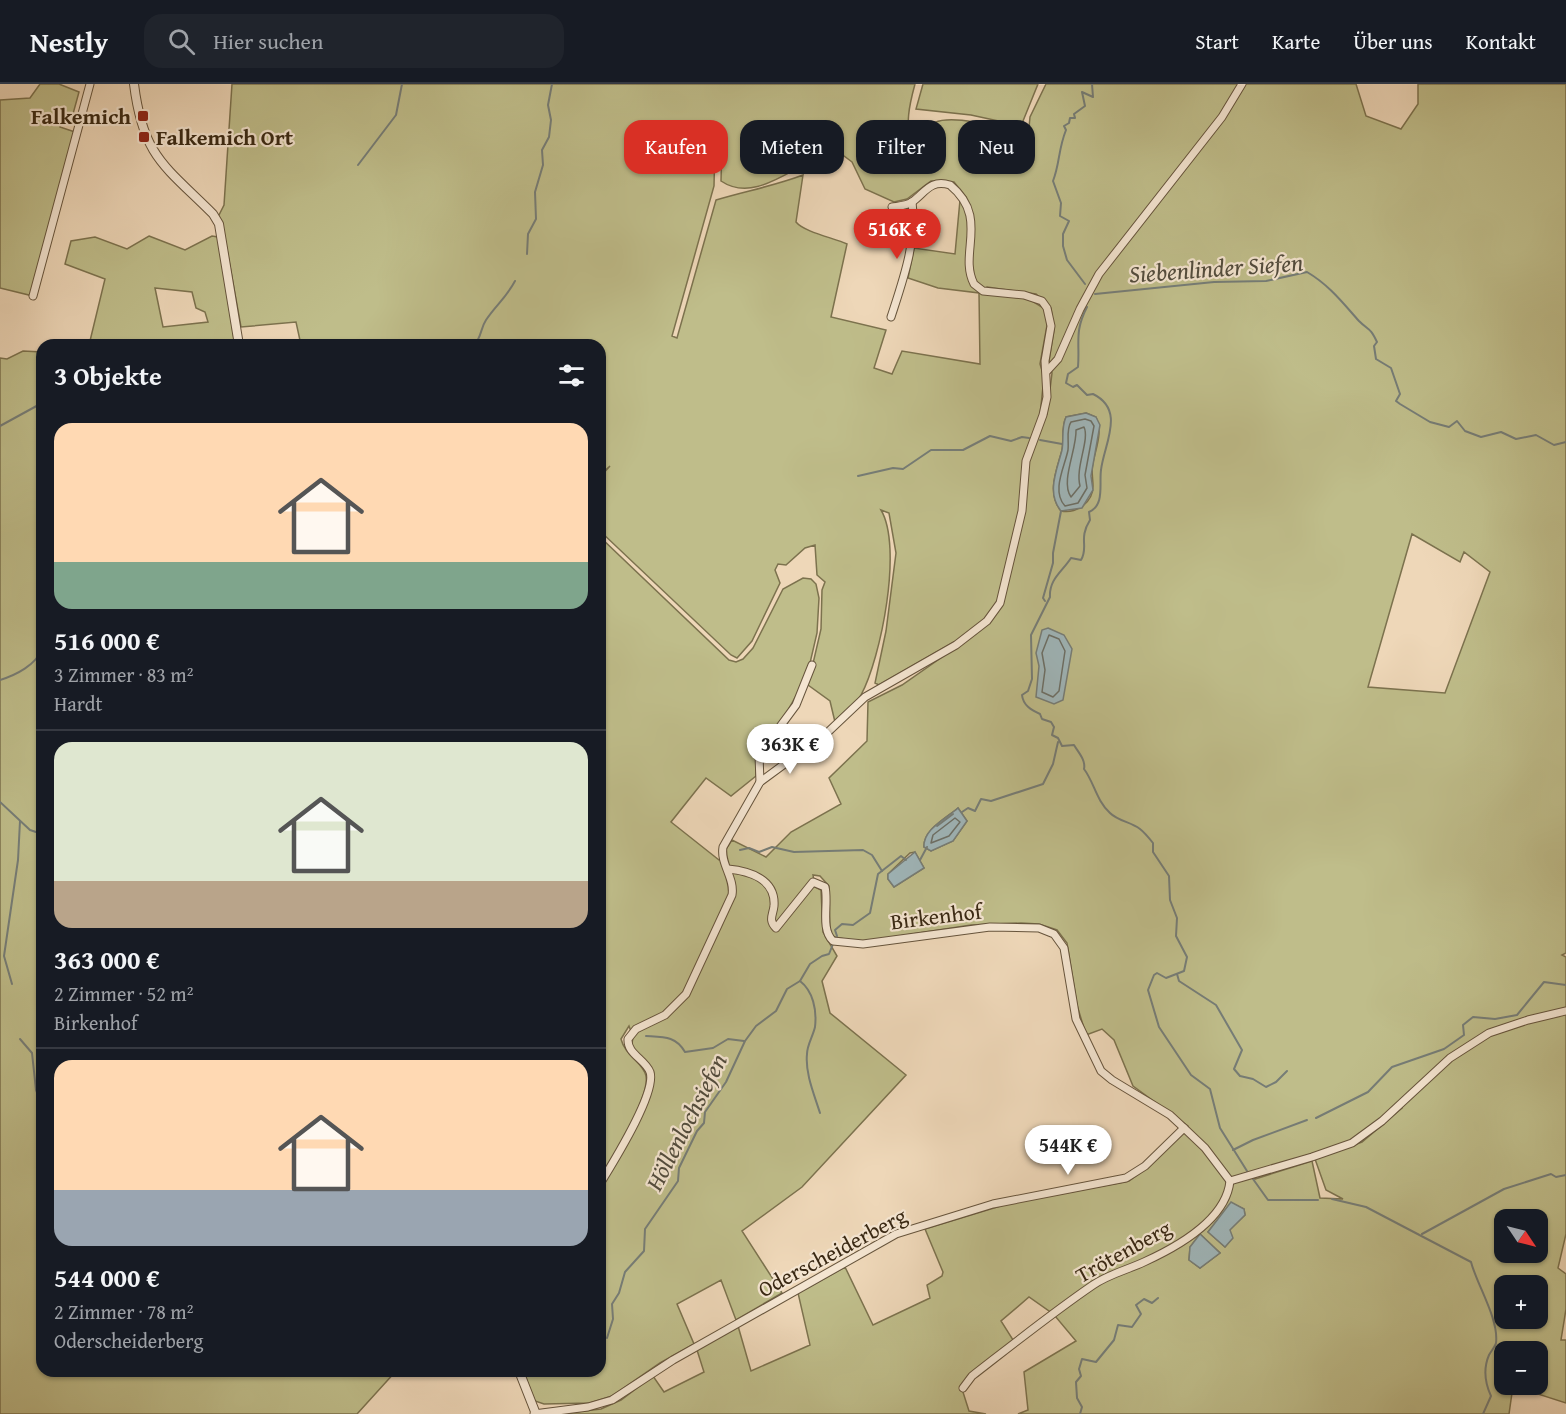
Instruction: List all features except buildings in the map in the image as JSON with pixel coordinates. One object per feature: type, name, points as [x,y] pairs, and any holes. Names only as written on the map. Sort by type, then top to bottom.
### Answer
[{"type":"street","points":[[33,296],[90,84]]},
{"type":"street","points":[[134,84],[140,118],[154,154],[217,219],[238,339]]},
{"type":"street","points":[[1047,371],[1059,359],[1080,309],[1099,274],[1222,117],[1242,84]]},
{"type":"street","points":[[606,1175],[619,1156],[651,1083],[648,1068],[631,1050],[628,1039],[636,1029],[665,1015],[686,994],[732,895],[734,886],[721,856],[723,848],[760,782],[835,726],[865,698],[956,645],[994,613],[1004,590],[1022,511],[1026,461],[1043,415],[1047,371],[1045,361],[1051,326],[1047,308],[1042,302],[1024,295],[984,291],[971,279],[970,214],[964,199],[950,185],[938,183],[922,190],[912,202],[892,207]]},
{"type":"street","points":[[891,317],[909,261],[914,215],[912,202]]},
{"type":"street","points":[[760,782],[759,755],[796,705],[812,665]]},
{"type":"street","name":"Birkenhof","points":[[728,869],[748,872],[766,882],[773,897],[771,920],[776,928],[813,882],[825,886],[827,895],[826,932],[833,941],[863,944],[980,927],[1039,928],[1054,934],[1064,948],[1076,1019],[1099,1066],[1112,1080],[1154,1104],[1184,1128]]},
{"type":"street","points":[[1184,1128],[1205,1148],[1230,1181],[1312,1157],[1352,1143],[1382,1121],[1450,1058],[1488,1033],[1566,1011]]},
{"type":"street","name":"Oderscheiderberg","points":[[535,1414],[588,1407],[612,1400],[673,1360],[896,1234],[993,1204],[1126,1178],[1145,1166],[1184,1128]]},
{"type":"street","name":"Trötenberg","points":[[963,1388],[972,1376],[1092,1285],[1169,1249],[1197,1230],[1212,1216],[1229,1194],[1230,1181]]},
{"type":"street","points":[[521,1377],[535,1414]]},
{"type":"shaded area","points":[[40,84],[59,84],[79,92],[73,114],[62,112],[60,127],[75,132],[33,296],[0,288],[0,100],[30,98]]},
{"type":"shaded area","points":[[232,84],[915,84],[909,120],[856,120],[856,170],[852,162],[844,156],[844,120],[740,120],[740,174],[787,174],[760,186],[747,188],[734,187],[721,181],[721,174],[728,174],[728,120],[624,120],[624,174],[714,174],[714,186],[672,336],[677,338],[716,200],[803,175],[796,222],[812,232],[847,244],[831,317],[886,330],[874,368],[892,374],[902,351],[980,364],[979,293],[938,288],[908,278],[914,248],[955,254],[960,200],[966,197],[954,182],[931,181],[907,199],[894,202],[865,189],[858,174],[946,174],[946,120],[958,120],[958,174],[1035,174],[1035,120],[1030,120],[1030,117],[1046,84],[1356,84],[1366,116],[1401,129],[1418,104],[1418,84],[1566,84],[1566,953],[1562,955],[1566,957],[1566,1234],[1558,1268],[1566,1274],[1566,1309],[1561,1340],[1566,1340],[1566,1403],[1541,1395],[1548,1395],[1548,1341],[1494,1341],[1494,1395],[1512,1395],[1509,1414],[1018,1414],[1028,1410],[1024,1372],[1076,1341],[1055,1316],[1099,1284],[1096,1280],[1052,1313],[1029,1297],[1001,1321],[1015,1343],[973,1376],[962,1389],[969,1411],[986,1414],[558,1414],[601,1409],[621,1400],[653,1376],[664,1392],[704,1372],[697,1350],[738,1326],[751,1371],[810,1345],[798,1293],[845,1267],[873,1325],[930,1298],[927,1285],[942,1276],[943,1272],[925,1229],[1007,1204],[1129,1181],[1147,1168],[1188,1126],[1133,1086],[1114,1040],[1102,1029],[1086,1035],[1077,1005],[1067,943],[1057,930],[1039,924],[1021,923],[971,925],[860,942],[830,936],[829,886],[820,876],[813,875],[815,887],[821,890],[823,932],[837,956],[822,981],[830,1013],[906,1075],[802,1187],[742,1231],[782,1293],[736,1320],[721,1280],[677,1304],[694,1344],[660,1363],[612,1396],[590,1403],[544,1404],[535,1401],[525,1377],[606,1377],[606,1174],[619,1156],[651,1083],[648,1068],[631,1050],[633,1037],[629,1026],[621,1039],[626,1050],[645,1071],[646,1085],[629,1128],[606,1168],[606,543],[729,660],[736,662],[743,659],[753,648],[783,589],[803,578],[811,579],[816,584],[819,598],[817,633],[807,676],[783,719],[756,754],[756,776],[731,796],[706,778],[671,822],[719,860],[732,840],[766,857],[791,832],[841,804],[829,778],[867,741],[868,702],[902,685],[955,648],[954,642],[879,685],[875,683],[886,631],[896,553],[889,513],[881,510],[887,527],[890,549],[890,575],[882,630],[869,678],[861,695],[853,706],[835,722],[830,701],[808,685],[821,629],[822,590],[825,582],[817,575],[815,545],[805,548],[786,565],[778,564],[775,570],[780,583],[752,641],[737,658],[731,655],[606,537],[606,470],[610,466],[606,470],[606,339],[300,339],[296,322],[241,327],[222,222],[217,219],[224,205]],"holes":[[[987,287],[1036,294],[1051,308],[1054,330],[1049,361],[1052,373],[1047,414],[1040,415],[1044,377],[1040,364],[1048,320],[1045,309],[1029,299],[980,293]],[[1086,413],[1096,417],[1099,429],[1092,466],[1092,492],[1083,506],[1073,511],[1061,511],[1053,489],[1062,450],[1066,417]],[[1412,534],[1460,562],[1464,552],[1490,572],[1445,693],[1368,687]],[[958,808],[967,821],[953,841],[931,851],[924,847],[931,830]],[[915,852],[924,868],[894,887],[888,879],[888,874],[910,853]],[[1397,1104],[1402,1108],[1362,1142],[1315,1159],[1326,1190],[1343,1199],[1320,1198],[1312,1161],[1255,1179],[1251,1173],[1351,1141],[1367,1131]],[[1231,1203],[1244,1209],[1245,1215],[1229,1230],[1232,1238],[1225,1247],[1208,1232]],[[1200,1234],[1220,1253],[1200,1268],[1189,1260],[1190,1247]]]},
{"type":"shaded area","points":[[923,84],[1038,84],[1023,120],[994,120],[916,109]]},
{"type":"shaded area","points":[[149,236],[185,250],[212,236],[218,237],[234,339],[90,339],[105,279],[65,264],[71,241],[95,237],[127,249]],"holes":[[[155,288],[192,292],[196,308],[205,312],[208,322],[163,327]]]},
{"type":"shaded area","points":[[23,351],[36,352],[36,1377],[391,1377],[357,1414],[0,1414],[0,358],[7,359]]},
{"type":"water","points":[[1086,413],[1096,417],[1100,425],[1091,476],[1093,490],[1082,508],[1061,511],[1053,489],[1062,450],[1064,421],[1066,417]]},
{"type":"water","points":[[1048,628],[1064,635],[1072,649],[1063,700],[1054,704],[1036,697],[1039,666],[1036,653],[1042,630]]},
{"type":"water","points":[[958,808],[967,821],[953,841],[931,851],[924,847],[931,830]]},
{"type":"water","points":[[915,852],[924,868],[894,887],[888,879],[888,874]]},
{"type":"water","points":[[1231,1202],[1244,1209],[1245,1215],[1230,1230],[1233,1238],[1225,1247],[1208,1232]]},
{"type":"water","points":[[1200,1234],[1220,1253],[1200,1268],[1189,1260],[1190,1247]]},
{"type":"waterway","points":[[358,165],[396,115],[402,84]]},
{"type":"waterway","points":[[527,254],[528,234],[536,219],[535,192],[543,165],[542,150],[549,137],[551,120],[548,105],[552,84]]},
{"type":"waterway","points":[[1085,284],[1067,260],[1063,246],[1063,234],[1069,221],[1060,216],[1061,203],[1053,181],[1066,130],[1064,126],[1085,106],[1082,92],[1093,97],[1092,84]]},
{"type":"waterway","name":"Siebenlinder Siefen","points":[[1095,294],[1214,282],[1266,281],[1307,272],[1329,288],[1373,334],[1377,342],[1374,346],[1376,359],[1391,368],[1400,394],[1396,401],[1400,404],[1430,422],[1449,427],[1457,421],[1465,431],[1481,437],[1501,432],[1516,439],[1536,435],[1554,445],[1566,442]]},
{"type":"waterway","points":[[478,339],[486,320],[515,281]]},
{"type":"waterway","points":[[1087,307],[1080,324],[1078,367],[1068,374],[1066,383],[1073,387],[1077,385],[1087,395],[1093,394],[1109,409],[1110,428],[1101,470],[1100,494],[1094,509],[1089,512],[1090,520],[1086,527],[1081,560],[1071,558],[1057,576],[1052,585],[1050,597],[1031,635],[1032,679],[1028,691],[1022,695],[1028,707],[1040,714],[1042,719],[1051,722],[1054,727],[1052,735],[1058,738],[1062,746],[1074,745],[1083,759],[1084,769],[1105,808],[1113,816],[1145,833],[1153,843],[1153,852],[1169,876],[1170,900],[1177,918],[1176,936],[1187,957],[1184,971],[1166,978],[1157,973],[1148,990],[1159,1027],[1191,1075],[1210,1089],[1220,1128],[1247,1171]]},
{"type":"waterway","points":[[0,426],[36,406]]},
{"type":"waterway","points":[[858,476],[893,468],[903,469],[931,450],[963,450],[990,436],[1011,441],[1022,437],[1029,438]]},
{"type":"waterway","points":[[1040,440],[1062,444]]},
{"type":"waterway","points":[[1045,601],[1043,598],[1053,563],[1061,511]]},
{"type":"waterway","points":[[0,680],[25,669],[36,659]]},
{"type":"waterway","name":"Höllenlochsiefen","points":[[962,812],[968,808],[975,811],[981,799],[991,801],[1043,784],[1053,764],[1058,742]]},
{"type":"waterway","points":[[0,802],[30,830],[36,832]]},
{"type":"waterway","name":"Höllenlochsiefen","points":[[937,826],[953,814]]},
{"type":"waterway","points":[[12,984],[4,956],[18,860],[20,821]]},
{"type":"waterway","points":[[740,850],[749,848],[759,852],[772,847],[794,852],[863,850],[872,855],[882,871]]},
{"type":"waterway","name":"Höllenlochsiefen","points":[[920,860],[927,847]]},
{"type":"waterway","name":"Höllenlochsiefen","points":[[837,936],[835,930],[842,924],[853,925],[870,913],[878,874],[901,856],[906,860]]},
{"type":"waterway","name":"Höllenlochsiefen","points":[[607,1338],[613,1319],[612,1304],[619,1293],[625,1272],[644,1251],[645,1229],[678,1181],[679,1168],[697,1131],[704,1123],[705,1112],[726,1082],[745,1041],[756,1026],[776,1011],[787,989],[800,981],[810,964],[829,954],[833,944]]},
{"type":"waterway","points":[[1177,974],[1179,981],[1216,1005],[1242,1050],[1234,1069],[1240,1076],[1253,1079],[1266,1087],[1276,1082],[1287,1071]]},
{"type":"waterway","points":[[800,981],[811,995],[815,1008],[815,1027],[808,1047],[807,1069],[820,1113]]},
{"type":"waterway","points":[[1316,1118],[1368,1092],[1392,1067],[1444,1049],[1464,1035],[1463,1025],[1473,1017],[1495,1019],[1517,1015],[1544,982],[1566,985]]},
{"type":"waterway","points":[[646,1036],[673,1040],[685,1052],[713,1048],[728,1039],[744,1041]]},
{"type":"waterway","points":[[20,1039],[32,1053],[36,1090]]},
{"type":"waterway","points":[[1233,1150],[1307,1120]]},
{"type":"waterway","points":[[1422,1234],[1504,1189],[1551,1174],[1556,1177],[1566,1175]]},
{"type":"waterway","points":[[1253,1179],[1268,1200],[1318,1200]]},
{"type":"waterway","points":[[1332,1199],[1366,1207],[1471,1262],[1491,1313],[1496,1334],[1496,1343],[1487,1360],[1485,1371],[1491,1396],[1483,1414]]},
{"type":"waterway","points":[[1080,1414],[1082,1407],[1077,1398],[1076,1382],[1081,1376],[1079,1369],[1082,1359],[1096,1362],[1114,1340],[1118,1325],[1132,1327],[1141,1314],[1136,1305],[1144,1299],[1152,1303],[1158,1298]]},
{"type":"place","name":"Falkemich","points":[[143,116]]},
{"type":"place","name":"Falkemich Ort","points":[[144,137]]}]
